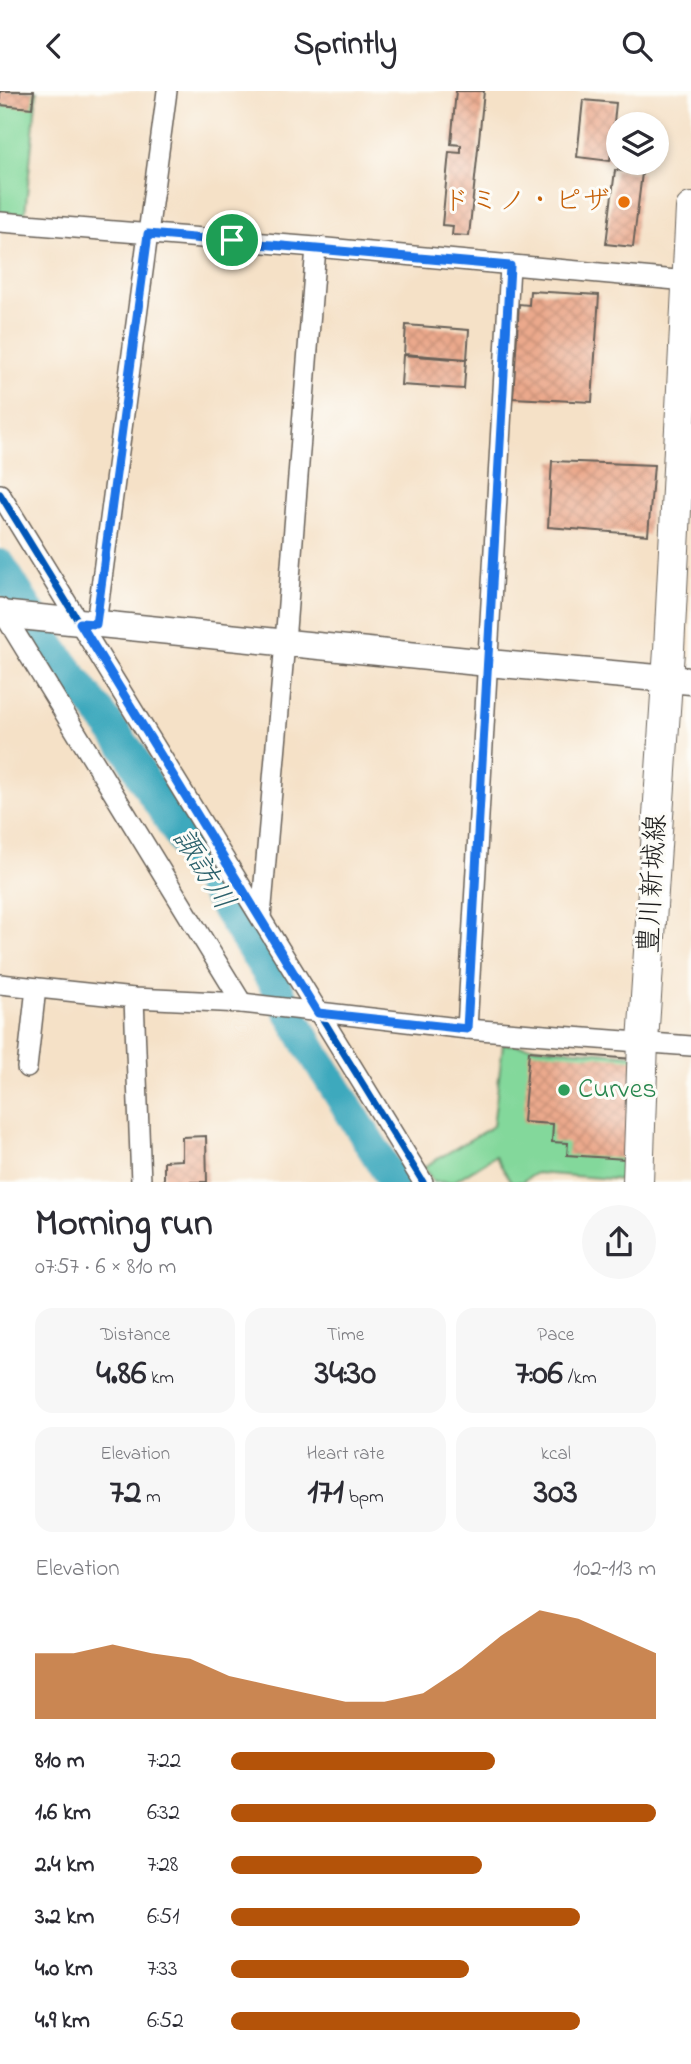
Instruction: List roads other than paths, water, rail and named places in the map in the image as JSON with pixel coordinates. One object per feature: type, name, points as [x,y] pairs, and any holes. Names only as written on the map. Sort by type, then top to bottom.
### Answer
[{"type":"main road","name":"豊川新城線","points":[[680,680],[687,281],[691,208]]},
{"type":"main road","name":"豊川新城線","points":[[638,1182],[652,1043],[691,522]]},
{"type":"main road","name":"豊川新城線","points":[[652,1043],[655,1182]]},
{"type":"street","points":[[80,623],[148,234],[167,91]]},
{"type":"street","points":[[0,222],[316,247],[687,281]]},
{"type":"street","points":[[261,916],[316,247]]},
{"type":"street","points":[[467,1029],[510,266]]},
{"type":"street","points":[[0,494],[261,916],[309,1012],[423,1182]]},
{"type":"street","points":[[5,613],[80,623],[680,680]]},
{"type":"street","points":[[5,613],[248,1004]]},
{"type":"street","points":[[0,984],[134,998],[248,1004],[467,1029],[691,1046]]},
{"type":"street","points":[[27,1068],[36,988]]},
{"type":"street","points":[[134,998],[141,1182]]},
{"type":"waterway","name":"諏訪川","points":[[0,565],[52,649],[130,753],[144,780],[272,980],[306,1041],[394,1182]]},
{"type":"place","name":"ドミノ・ピザ","points":[[624,202]]},
{"type":"place","name":"Curves","points":[[564,1090]]}]
